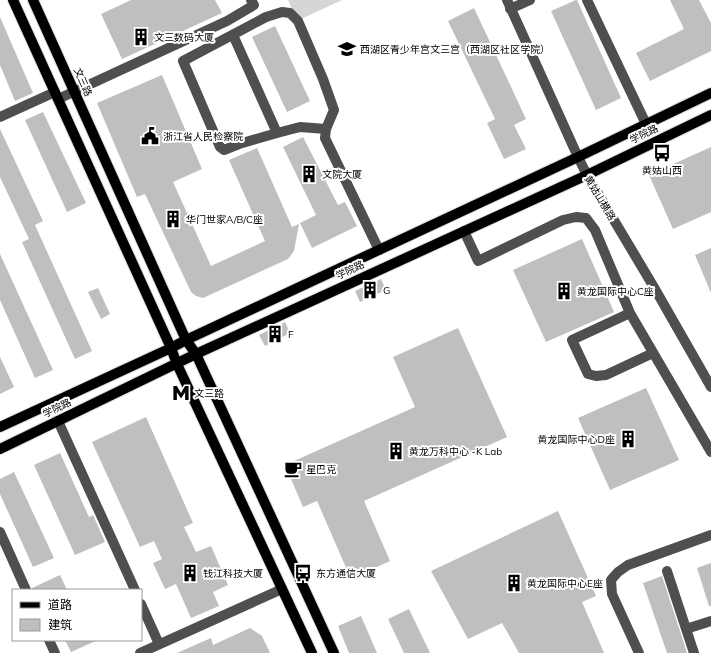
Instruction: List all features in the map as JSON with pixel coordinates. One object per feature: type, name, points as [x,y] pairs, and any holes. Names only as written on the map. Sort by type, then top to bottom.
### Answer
[{"type":"main road","points":[[13,0],[177,364],[312,653]]},
{"type":"main road","name":"文三路","points":[[33,0],[186,340],[196,354],[334,653]]},
{"type":"main road","name":"学院路","points":[[0,427],[578,157],[711,93]]},
{"type":"main road","name":"学院路","points":[[0,449],[196,354],[587,175],[711,115]]},
{"type":"street","points":[[0,117],[56,96],[74,92],[227,21],[254,6],[251,0]]},
{"type":"street","points":[[508,4],[530,0]]},
{"type":"street","points":[[587,0],[646,124]]},
{"type":"street","name":"黄姑山横路","points":[[508,4],[587,175],[711,387]]},
{"type":"street","points":[[326,129],[300,127],[224,150],[220,147],[183,61],[266,17],[282,12],[290,13],[298,21],[323,79],[334,110],[324,138],[379,250]]},
{"type":"street","points":[[233,35],[277,133]]},
{"type":"street","points":[[464,231],[478,261],[563,220],[576,217],[586,218],[595,230],[630,313],[711,452]]},
{"type":"street","points":[[630,313],[572,340],[588,374],[596,376],[606,375],[654,353]]},
{"type":"street","points":[[58,421],[135,589]]},
{"type":"street","points":[[0,532],[26,589]]},
{"type":"street","points":[[639,653],[612,594],[612,580],[618,572],[628,565],[711,535]]},
{"type":"street","points":[[667,571],[694,653]]},
{"type":"street","points":[[140,653],[282,589]]},
{"type":"street","points":[[142,606],[159,644]]},
{"type":"street","points":[[686,629],[711,621]]},
{"type":"street","points":[[49,641],[55,653]]},
{"type":"shaded area","points":[[288,0],[342,0],[297,21]]},
{"type":"building","name":"文三数码大厦","points":[[131,0],[215,0],[222,13],[122,59],[101,14]]},
{"type":"building","points":[[576,0],[621,98],[596,110],[551,11]]},
{"type":"building","points":[[670,0],[699,0],[711,23],[711,51],[650,81],[636,53],[684,29]]},
{"type":"building","points":[[474,8],[526,119],[514,125],[526,149],[504,159],[487,123],[495,119],[448,21]]},
{"type":"building","points":[[0,17],[33,93],[15,101],[0,65]]},
{"type":"building","points":[[275,26],[310,101],[287,112],[252,37]]},
{"type":"building","points":[[162,75],[202,169],[173,182],[211,266],[265,241],[229,160],[257,148],[292,227],[299,224],[294,251],[288,259],[203,298],[196,296],[191,292],[145,194],[137,197],[97,103]]},
{"type":"building","points":[[43,112],[86,203],[67,212],[25,120]]},
{"type":"building","points":[[0,129],[43,221],[35,225],[92,351],[75,359],[22,242],[29,239],[0,177]]},
{"type":"building","name":"文院大厦","points":[[303,137],[338,205],[345,202],[357,226],[312,248],[300,223],[316,215],[283,147]]},
{"type":"building","points":[[711,147],[711,212],[673,229],[649,175]]},
{"type":"building","name":"黄龙国际中心C座","points":[[582,239],[614,312],[546,342],[513,270]]},
{"type":"building","points":[[711,248],[711,293],[695,255]]},
{"type":"building","points":[[0,254],[53,370],[35,378],[0,300]]},
{"type":"building","name":"G","points":[[381,279],[386,290],[360,302],[355,291]]},
{"type":"building","points":[[98,288],[110,314],[101,319],[88,292]]},
{"type":"building","name":"F","points":[[285,322],[290,333],[265,346],[259,335]]},
{"type":"building","name":"黄龙万科中心 -K Lab","points":[[458,328],[507,437],[364,501],[390,561],[351,579],[317,501],[303,507],[285,465],[415,407],[393,357]]},
{"type":"building","points":[[0,357],[14,387],[0,394]]},
{"type":"building","name":"黄龙国际中心D座","points":[[646,388],[679,460],[610,490],[578,418]]},
{"type":"building","points":[[146,417],[193,523],[184,527],[196,552],[211,546],[228,585],[213,592],[219,606],[191,618],[176,584],[165,589],[153,563],[162,559],[154,541],[140,547],[92,442]]},
{"type":"building","points":[[60,453],[89,517],[93,515],[105,542],[75,555],[34,465]]},
{"type":"building","points":[[14,472],[54,558],[33,567],[0,494],[0,479]]},
{"type":"building","name":"黄龙国际中心E座","points":[[558,511],[596,596],[582,602],[604,653],[519,653],[502,623],[468,639],[431,571]]},
{"type":"building","points":[[711,563],[711,606],[709,606],[697,568]]},
{"type":"building","points":[[60,575],[67,589],[32,589]]},
{"type":"building","points":[[662,576],[687,653],[667,653],[643,583]]},
{"type":"building","points":[[409,609],[430,653],[404,653],[388,619]]},
{"type":"building","points":[[361,616],[377,653],[349,653],[338,626]]},
{"type":"building","points":[[250,628],[262,636],[270,653],[177,653],[211,638],[213,645]]},
{"type":"building","points":[[66,641],[96,641],[71,652]]},
{"type":"place","name":"文三数码大厦","points":[[141,37]]},
{"type":"place","name":"西湖区青少年宫文三宫（西湖区社区学院）","points":[[347,49]]},
{"type":"place","name":"浙江省人民检察院","points":[[150,136]]},
{"type":"place","name":"黄姑山西","points":[[662,153]]},
{"type":"place","name":"文院大厦","points":[[309,174]]},
{"type":"place","name":"华门世家A/B/C座","points":[[173,219]]},
{"type":"place","name":"G","points":[[370,290]]},
{"type":"place","name":"黄龙国际中心C座","points":[[564,291]]},
{"type":"place","name":"F","points":[[275,334]]},
{"type":"place","name":"文三路","points":[[181,393]]},
{"type":"place","name":"黄龙国际中心D座","points":[[628,439]]},
{"type":"place","name":"黄龙万科中心 -K Lab","points":[[396,451]]},
{"type":"place","name":"星巴克","points":[[293,469]]},
{"type":"place","name":"钱江科技大厦","points":[[190,573]]},
{"type":"place","name":"东方通信大厦","points":[[303,573]]},
{"type":"place","name":"黄龙国际中心E座","points":[[514,583]]}]
